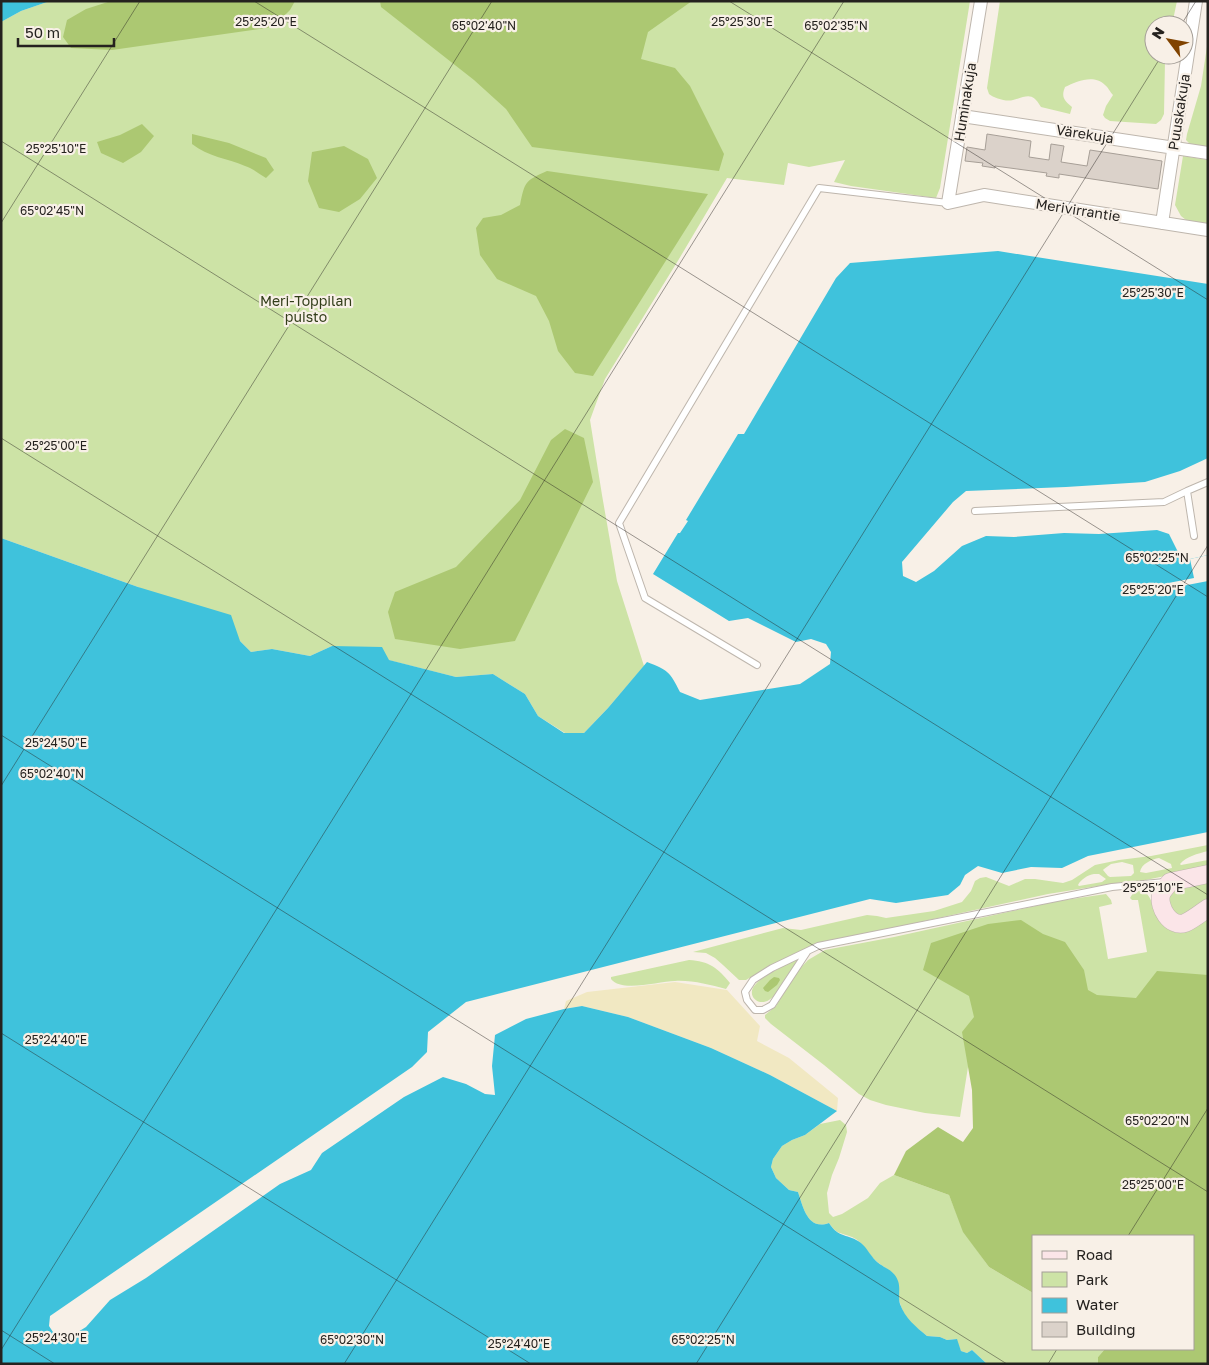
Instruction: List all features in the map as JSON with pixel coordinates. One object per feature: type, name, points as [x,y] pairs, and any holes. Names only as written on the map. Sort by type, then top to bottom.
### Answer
[{"type":"street","name":"Huminakuja","points":[[948,203],[981,1]]},
{"type":"street","name":"Puuskakuja","points":[[1162,223],[1196,1]]},
{"type":"street","name":"Värekuja","points":[[962,116],[1208,153]]},
{"type":"street","name":"Merivirrantie","points":[[948,203],[984,195],[1208,230]]},
{"type":"street","points":[[1208,874],[1170,882],[1161,894],[1161,905],[1166,916],[1174,923],[1184,924],[1208,908]]},
{"type":"lane","points":[[757,666],[645,598],[619,523],[819,188],[948,203]]},
{"type":"lane","points":[[975,511],[1164,502],[1208,482]]},
{"type":"lane","points":[[1187,491],[1194,536]]},
{"type":"lane","points":[[807,952],[772,1005],[763,1010],[755,1010],[747,1000],[745,992],[754,980],[772,968],[818,946],[1112,887],[1170,882]]},
{"type":"green space","name":"Meri-Toppilan puisto","points":[[50,1],[970,1],[940,188],[936,198],[834,182],[845,160],[809,167],[788,163],[784,185],[727,178],[605,379],[590,420],[617,581],[644,666],[584,733],[565,733],[538,716],[525,694],[493,674],[456,677],[332,646],[310,656],[272,649],[251,652],[240,641],[138,587],[1,538],[1,22],[21,11]]},
{"type":"green space","points":[[111,1],[295,1],[290,10],[273,27],[112,50],[71,48],[63,37],[67,20],[86,9]]},
{"type":"green space","points":[[380,1],[692,1],[648,32],[641,59],[675,68],[690,86],[724,154],[719,171],[532,147],[506,109],[474,80],[381,7]]},
{"type":"green space","points":[[1000,1],[1177,1],[1174,15],[1144,15],[1144,65],[1165,65],[1164,114],[1156,124],[1110,121],[1105,118],[1103,115],[1106,106],[1113,95],[1106,86],[1096,80],[1080,81],[1065,87],[1064,98],[1072,107],[1070,114],[1041,107],[1035,99],[1029,96],[1013,100],[997,98],[989,94],[987,88]]},
{"type":"green space","points":[[1208,40],[1208,148],[1191,145],[1186,140],[1201,86]]},
{"type":"green space","points":[[142,124],[154,136],[141,152],[123,163],[101,153],[97,142],[120,135]]},
{"type":"green space","points":[[192,134],[229,143],[266,158],[274,170],[266,178],[248,167],[204,152],[192,144]]},
{"type":"green space","points":[[344,146],[368,159],[377,178],[360,199],[339,212],[319,208],[308,181],[312,152]]},
{"type":"green space","points":[[1183,156],[1208,160],[1208,224],[1186,220],[1181,216],[1175,205]]},
{"type":"green space","points":[[547,171],[708,194],[593,376],[575,373],[558,351],[549,321],[536,296],[497,279],[480,255],[476,228],[483,218],[501,215],[520,205],[527,183],[534,177]]},
{"type":"green space","points":[[565,429],[584,438],[593,482],[515,641],[460,649],[395,639],[388,612],[395,592],[456,567],[520,500],[551,440]]},
{"type":"green space","points":[[1208,845],[1208,851],[1189,857],[1180,864],[1208,860],[1208,867],[1141,881],[1123,882],[1048,894],[815,945],[771,965],[746,980],[739,980],[715,958],[706,953],[693,952],[783,928],[801,930],[867,915],[886,918],[934,911],[962,902],[971,891],[975,881],[980,878],[986,877],[1009,886],[1025,879],[1063,883],[1072,880],[1095,865]],"holes":[[[1159,858],[1171,864],[1172,868],[1146,873],[1140,872],[1145,864]],[[1122,862],[1133,865],[1134,873],[1131,876],[1110,877],[1103,870],[1111,864]],[[1099,874],[1106,879],[1102,882],[1078,885],[1087,876]]]},
{"type":"green space","points":[[1208,880],[1208,899],[1184,916],[1174,911],[1169,898],[1176,889]]},
{"type":"green space","points":[[1142,890],[1148,896],[1161,922],[1170,930],[1181,933],[1186,932],[1208,917],[1208,983],[1141,1018],[982,1003],[968,1067],[960,1117],[925,1113],[870,1100],[859,1094],[765,1018],[765,1015],[776,1006],[796,973],[808,960],[825,950],[1058,901],[1106,894],[1112,904],[1099,907],[1108,959],[1147,952],[1138,900],[1130,898],[1133,893]]},
{"type":"green space","points":[[1021,920],[1043,934],[1065,942],[1084,970],[1088,990],[1097,995],[1136,998],[1157,971],[1208,975],[1208,1364],[1098,1364],[1098,1357],[1104,1350],[1194,1350],[1194,1235],[1032,1235],[1032,1292],[989,1267],[963,1232],[949,1195],[894,1175],[906,1151],[938,1127],[963,1142],[973,1128],[972,1090],[962,1032],[974,1017],[969,996],[923,970],[931,943],[988,924]]},
{"type":"green space","points":[[798,959],[773,997],[765,1002],[754,999],[752,993],[758,982],[775,970]]},
{"type":"green space","points":[[689,960],[702,962],[717,969],[730,983],[726,989],[701,983],[681,981],[632,986],[616,983],[611,979],[611,977]]},
{"type":"green space","points":[[774,977],[780,980],[777,985],[768,992],[765,991],[763,988]]},
{"type":"green space","points":[[840,1120],[846,1125],[847,1132],[827,1193],[829,1213],[833,1217],[842,1214],[868,1198],[880,1183],[894,1175],[949,1195],[964,1232],[989,1267],[1032,1292],[1032,1350],[1104,1350],[1098,1357],[1098,1364],[987,1364],[972,1350],[967,1353],[961,1351],[956,1339],[947,1340],[940,1337],[927,1336],[910,1322],[901,1307],[894,1274],[879,1264],[856,1239],[837,1231],[829,1223],[822,1225],[811,1221],[804,1211],[798,1192],[789,1190],[776,1178],[771,1167],[773,1159],[782,1146],[805,1135],[820,1124]]},
{"type":"sand","points":[[675,982],[727,990],[760,1026],[757,1041],[789,1058],[838,1098],[837,1111],[770,1075],[711,1048],[628,1017],[582,1006],[564,1009],[566,1001],[587,992]]},
{"type":"water","points":[[50,1],[21,11],[1,22],[1,2]]},
{"type":"water","points":[[998,251],[1208,284],[1208,458],[1180,471],[1145,482],[966,491],[953,502],[902,562],[903,576],[916,582],[934,571],[962,546],[986,536],[1014,537],[1064,533],[1099,534],[1157,530],[1169,534],[1181,558],[1190,559],[1208,555],[1208,832],[1088,856],[1062,868],[1031,867],[1002,873],[978,866],[965,875],[960,885],[948,895],[896,903],[870,899],[466,1002],[428,1032],[427,1052],[412,1067],[50,1316],[49,1326],[53,1332],[61,1335],[73,1335],[86,1327],[110,1300],[146,1278],[280,1184],[311,1170],[322,1153],[404,1097],[443,1077],[466,1084],[485,1094],[495,1095],[492,1066],[495,1035],[526,1019],[582,1006],[628,1017],[711,1048],[770,1075],[837,1111],[805,1135],[782,1146],[773,1159],[771,1167],[776,1178],[789,1190],[798,1192],[804,1211],[811,1221],[822,1225],[829,1223],[840,1234],[856,1240],[863,1245],[876,1261],[894,1274],[898,1282],[899,1300],[902,1309],[919,1329],[927,1336],[940,1337],[947,1340],[957,1339],[961,1351],[967,1353],[972,1350],[987,1364],[1,1364],[1,538],[138,587],[231,615],[240,641],[251,652],[272,649],[310,656],[332,646],[382,647],[389,660],[456,677],[493,674],[525,694],[538,716],[564,733],[584,733],[647,662],[668,672],[680,692],[700,700],[800,684],[830,664],[831,652],[826,644],[811,639],[796,642],[748,618],[729,621],[653,574],[678,533],[680,533],[688,521],[686,520],[738,434],[744,434],[836,278],[850,263]]},
{"type":"pier","points":[[1208,555],[1208,581],[1135,595],[1134,592],[1138,591],[1138,589],[1194,578],[1190,559]]},
{"type":"building","points":[[987,134],[1031,141],[1029,157],[1049,160],[1051,144],[1064,146],[1061,162],[1087,166],[1090,150],[1162,161],[1158,189],[1059,174],[1059,178],[1046,176],[1047,173],[995,166],[995,168],[982,166],[983,163],[965,161],[967,147],[985,150]]}]
